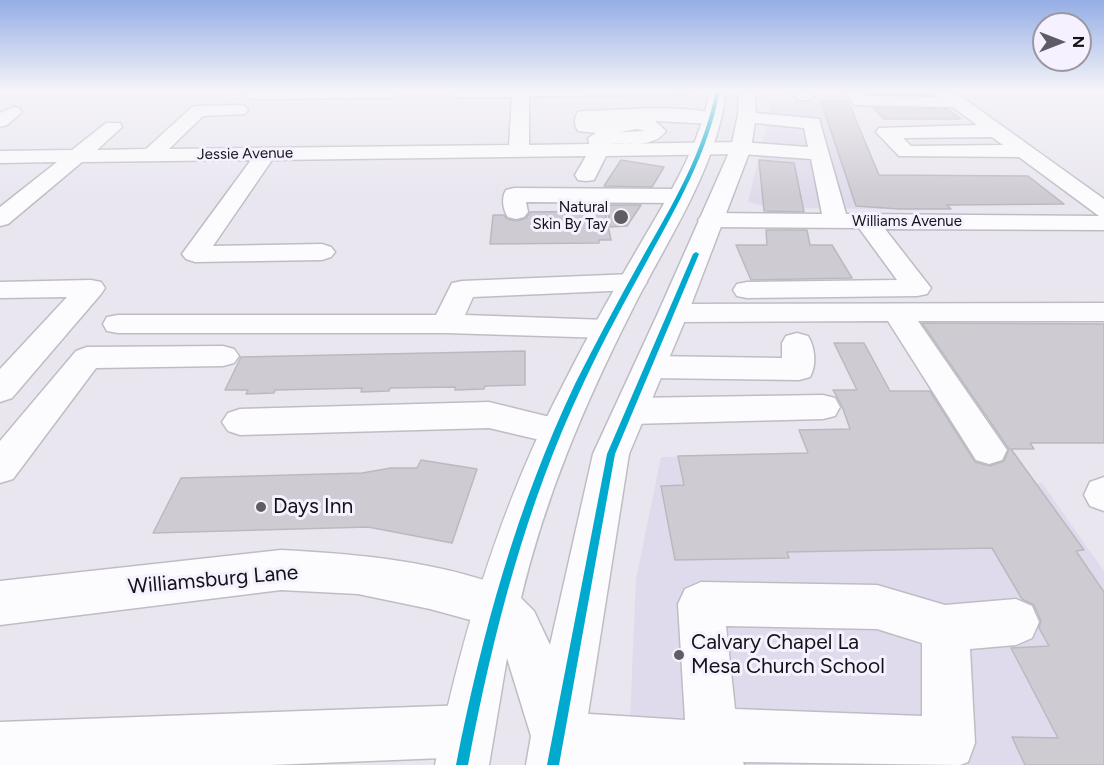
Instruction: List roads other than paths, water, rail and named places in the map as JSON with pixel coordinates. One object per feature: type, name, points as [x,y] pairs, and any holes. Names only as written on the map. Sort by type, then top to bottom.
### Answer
[{"type":"street","points":[[151,155],[182,126]]},
{"type":"street","points":[[198,155],[224,126]]},
{"type":"street","points":[[519,151],[520,126]]},
{"type":"street","points":[[585,126],[598,138],[586,175]]},
{"type":"street","points":[[694,126],[707,133]]},
{"type":"street","points":[[0,749],[465,748],[496,605],[528,507],[558,431],[607,329],[679,196],[709,126]]},
{"type":"street","points":[[556,751],[611,454],[673,314],[744,133],[745,126]]},
{"type":"street","points":[[744,133],[794,126]]},
{"type":"street","points":[[813,126],[836,221]]},
{"type":"street","points":[[990,126],[1104,210]]},
{"type":"street","points":[[0,219],[113,127]]},
{"type":"street","points":[[996,130],[886,132],[906,152],[1024,151]]},
{"type":"street","points":[[744,133],[820,154]]},
{"type":"street","name":"Jessie Avenue","points":[[0,157],[519,151],[598,138],[744,133]]},
{"type":"street","points":[[267,153],[195,254],[322,252]]},
{"type":"street","points":[[516,212],[514,195],[679,196]]},
{"type":"street","name":"Williams Avenue","points":[[710,220],[1104,223]]},
{"type":"street","points":[[747,290],[917,288],[867,222]]},
{"type":"street","points":[[446,324],[462,289],[633,282]]},
{"type":"street","points":[[0,290],[91,288],[0,390]]},
{"type":"street","points":[[673,314],[1104,312]]},
{"type":"street","points":[[897,313],[989,450]]},
{"type":"street","points":[[118,324],[446,324],[607,329]]},
{"type":"street","points":[[650,367],[799,369],[797,343]]},
{"type":"street","points":[[0,468],[87,358],[223,356]]},
{"type":"street","points":[[630,411],[823,407]]},
{"type":"street","points":[[240,422],[489,415],[558,431]]},
{"type":"street","name":"Williamsburg Lane","points":[[0,603],[281,570],[358,574],[430,588],[496,605]]},
{"type":"street","points":[[714,750],[701,604],[877,608],[945,628],[1016,622]]},
{"type":"street","points":[[496,605],[518,627],[522,636],[556,751]]},
{"type":"street","points":[[556,751],[714,750],[949,743],[945,628]]},
{"type":"place","name":"Natural Skin By Tay","points":[[621,217]]},
{"type":"place","name":"Days Inn","points":[[261,507]]},
{"type":"place","name":"Calvary Chapel La Mesa Church School","points":[[679,655]]}]
